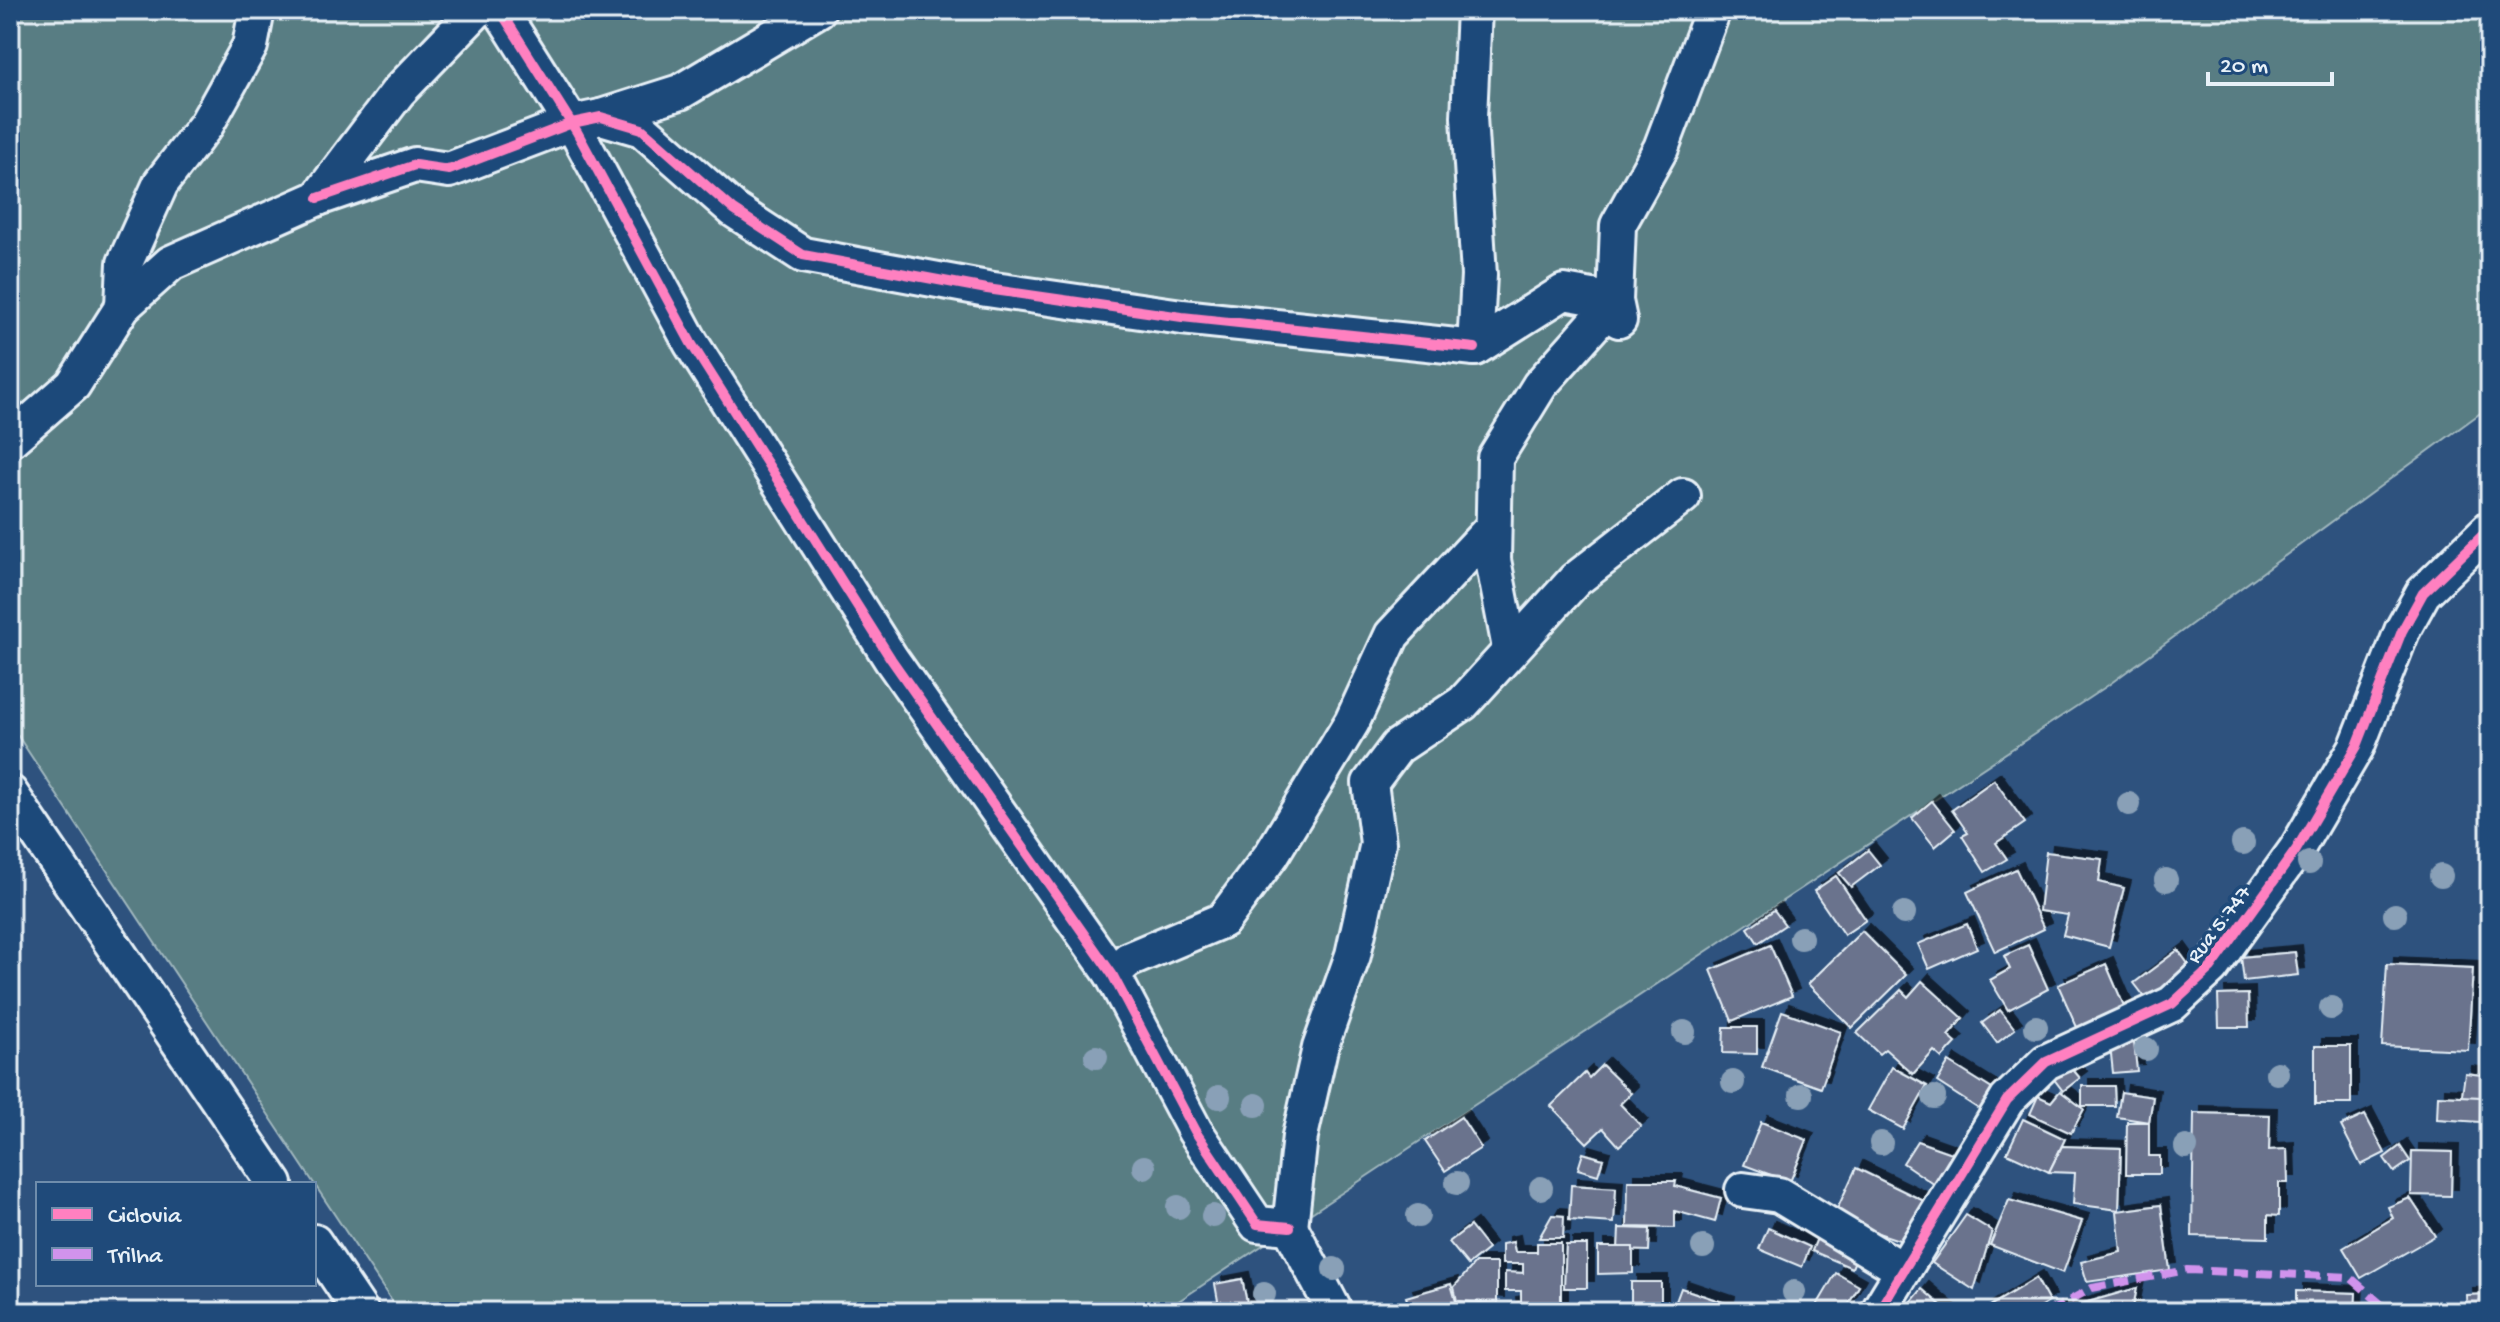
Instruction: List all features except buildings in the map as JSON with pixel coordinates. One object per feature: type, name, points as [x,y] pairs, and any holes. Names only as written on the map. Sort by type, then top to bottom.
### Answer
[{"type":"street","points":[[123,306],[125,263],[161,183],[206,125],[250,46],[257,10]]},
{"type":"street","points":[[318,198],[398,92],[477,10]]},
{"type":"street","points":[[500,10],[586,120],[691,343],[891,659],[1112,974],[1195,1131],[1257,1224],[1290,1227]]},
{"type":"street","points":[[10,440],[73,385],[123,306],[171,263],[318,198],[415,165],[449,170],[586,120],[680,92],[818,10]]},
{"type":"street","points":[[1474,10],[1469,117],[1479,275],[1475,348]]},
{"type":"street","points":[[1510,648],[1493,560],[1495,458],[1540,385],[1617,312],[1618,225],[1661,148],[1713,10]]},
{"type":"street","points":[[586,120],[642,129],[734,210],[803,255],[987,289],[1182,317],[1475,348],[1564,292],[1617,312]]},
{"type":"street","points":[[1335,1312],[1290,1227],[1300,1136],[1320,1048],[1353,955],[1378,843],[1370,783],[1397,747],[1463,703],[1575,580],[1683,496]]},
{"type":"street","points":[[1112,974],[1128,960],[1223,920],[1272,854],[1352,722],[1392,635],[1493,527]]},
{"type":"street","name":"Rua 5.747","points":[[1878,1312],[2007,1100],[2046,1062],[2172,1004],[2211,968],[2296,850],[2357,746],[2402,631],[2423,593],[2490,528]]},
{"type":"street","points":[[10,793],[274,1182]]},
{"type":"street","points":[[1743,1190],[1779,1195],[1903,1270]]},
{"type":"street","points":[[316,1245],[361,1312]]},
{"type":"green space","points":[[10,10],[2490,10],[2490,406],[2107,686],[1162,1312],[399,1312],[316,1187],[316,1182],[313,1182],[10,724]]},
{"type":"marked path","points":[[2049,1312],[2092,1288],[2187,1270],[2350,1277],[2390,1312]]},
{"type":"cycle path","points":[[500,10],[577,132],[691,343],[891,659],[1112,974],[1195,1131],[1257,1224],[1290,1227]]},
{"type":"cycle path","points":[[318,198],[415,165],[449,170],[572,123],[601,117],[642,129],[734,210],[803,255],[987,289],[1182,317],[1475,348]]},
{"type":"cycle path","points":[[1878,1312],[2007,1100],[2046,1062],[2172,1004],[2211,968],[2296,850],[2357,746],[2402,631],[2423,593],[2490,528]]}]
